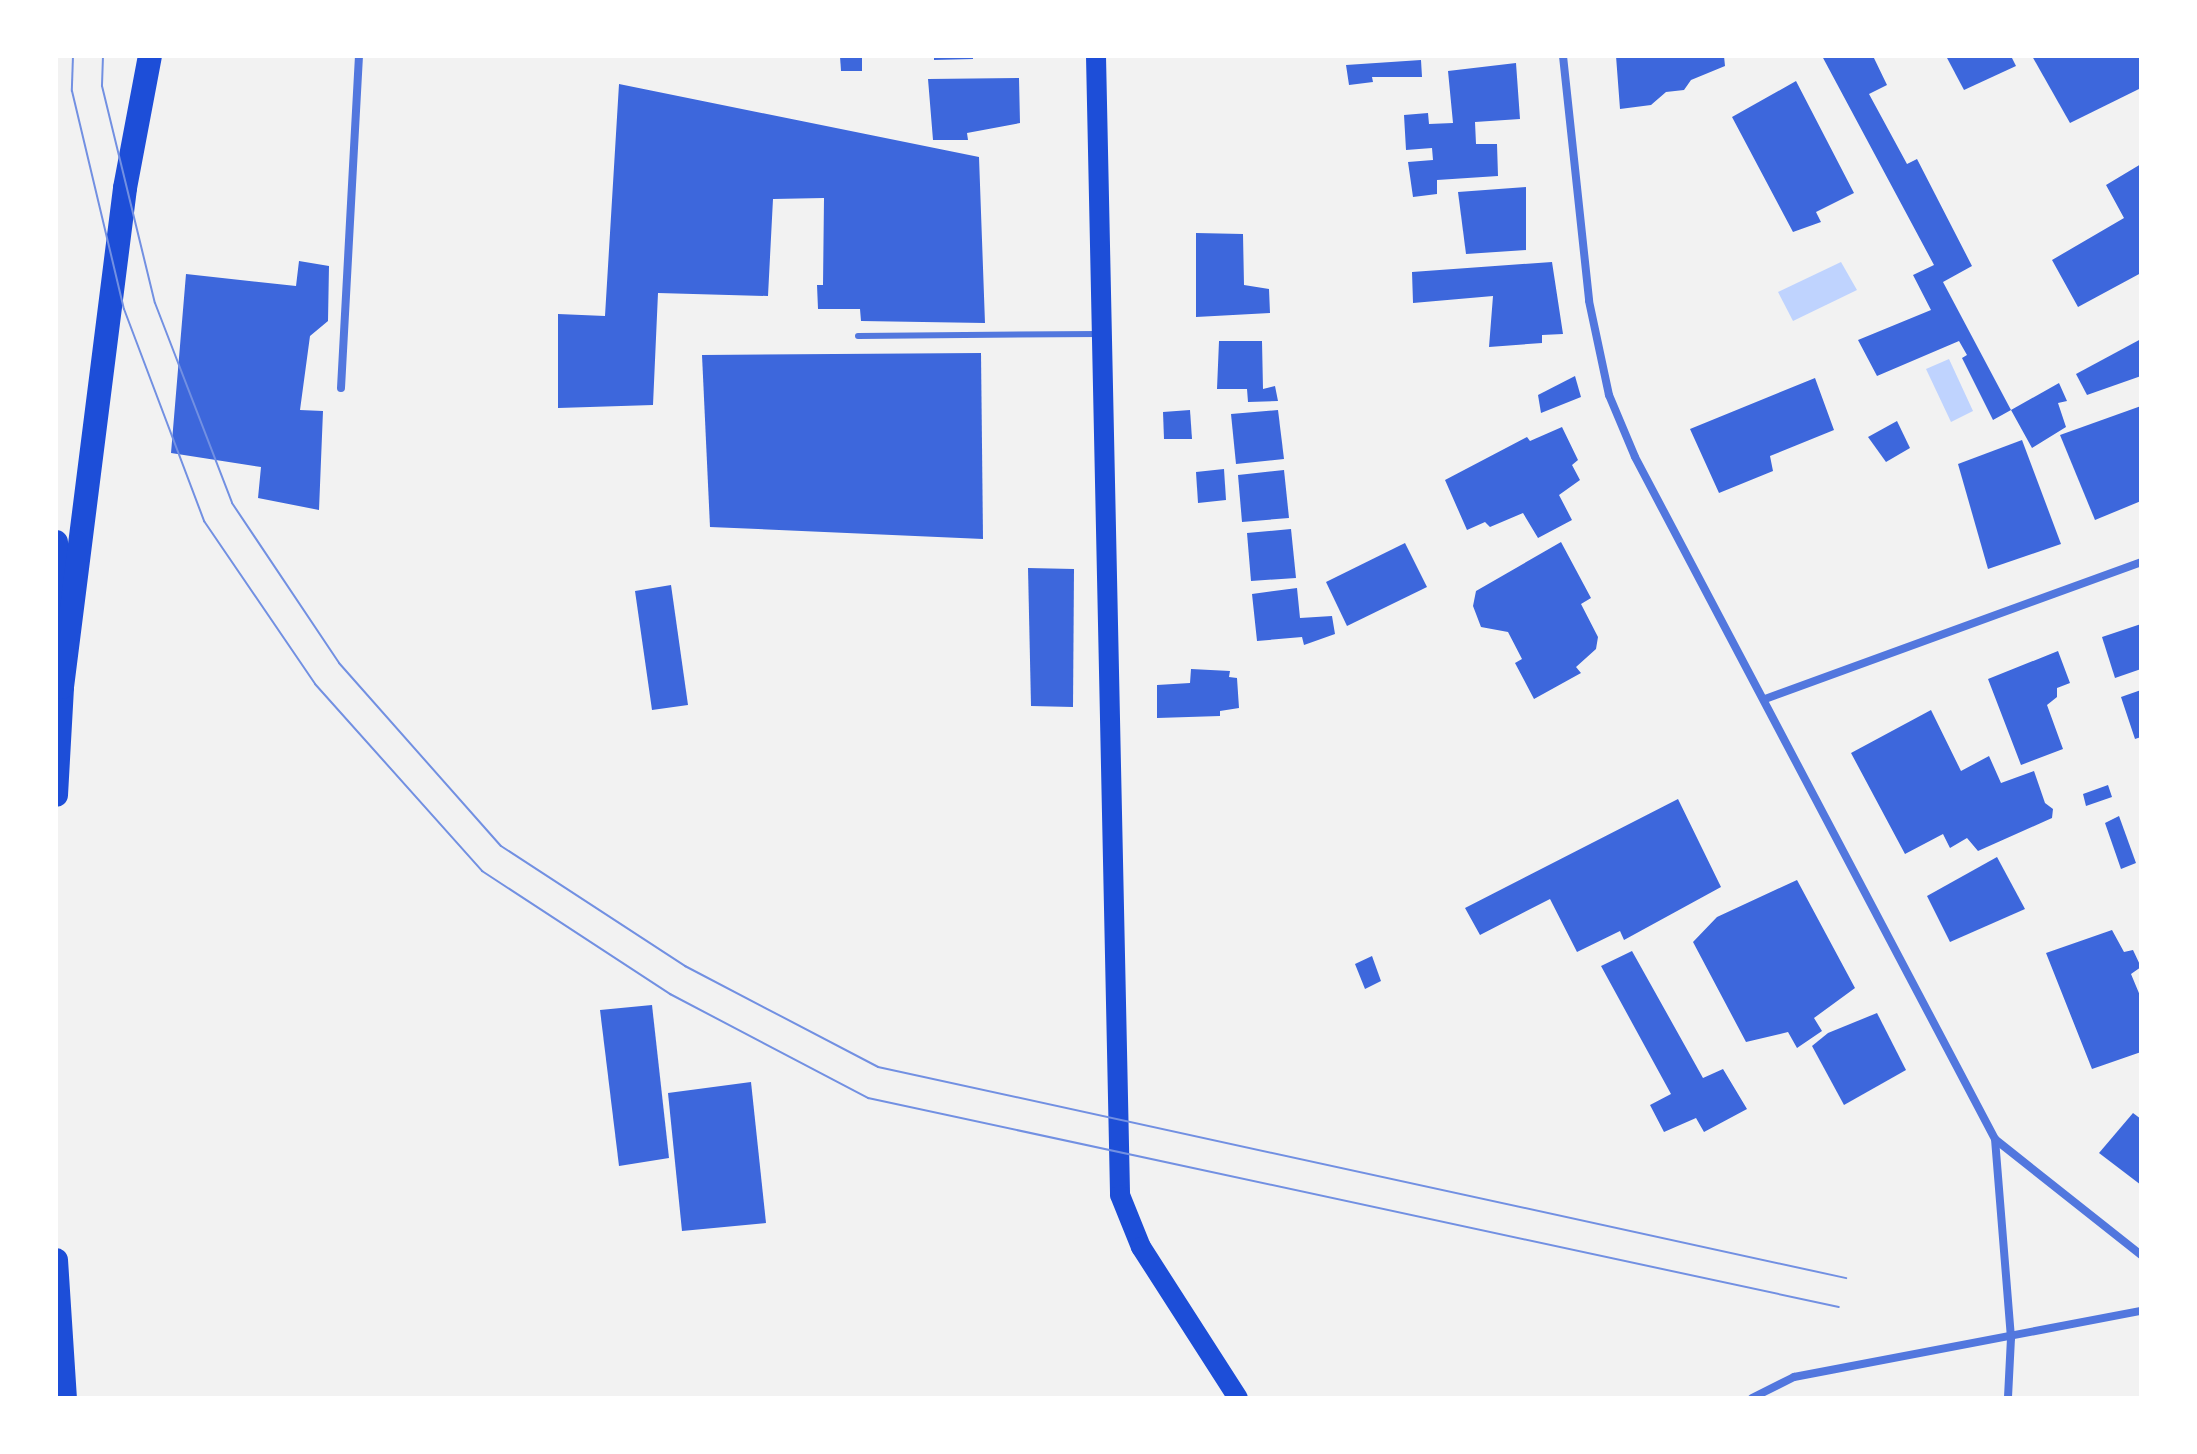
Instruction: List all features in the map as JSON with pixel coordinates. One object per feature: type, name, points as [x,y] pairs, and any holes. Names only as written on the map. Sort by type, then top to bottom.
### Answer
[{"type":"highway","points":[[56,795],[62,687],[125,188],[150,56]]},
{"type":"highway","points":[[56,542],[62,687]]},
{"type":"highway","points":[[56,1260],[65,1398]]},
{"type":"main road","points":[[1096,56],[1120,1195],[1141,1247],[1238,1398]]},
{"type":"street","points":[[341,388],[359,56]]},
{"type":"street","points":[[1563,56],[1589,301],[1609,395],[1635,457],[1995,1139],[2011,1338],[2008,1398]]},
{"type":"street","points":[[1765,699],[2141,562]]},
{"type":"street","points":[[1995,1139],[2141,1255]]},
{"type":"street","points":[[1752,1398],[1794,1377],[2141,1311]]},
{"type":"lane","points":[[858,336],[1103,334]]},
{"type":"water","points":[[1841,262],[1857,290],[1793,321],[1778,292]]},
{"type":"water","points":[[1949,359],[1973,411],[1951,422],[1926,369]]},
{"type":"building","points":[[840,56],[862,56],[862,71],[841,71]]},
{"type":"building","points":[[934,56],[973,56],[973,59],[934,60]]},
{"type":"building","points":[[1616,56],[1724,56],[1725,66],[1691,80],[1684,90],[1666,92],[1651,105],[1620,109]]},
{"type":"building","points":[[1822,56],[1873,56],[1887,85],[1869,94],[1907,164],[1917,159],[1972,266],[1943,282],[2011,410],[1993,420],[1962,358],[1967,355],[1959,341],[1877,376],[1858,340],[1931,310],[1913,275],[1934,265]]},
{"type":"building","points":[[1946,56],[2011,56],[2016,66],[1964,90]]},
{"type":"building","points":[[2032,56],[2141,56],[2141,88],[2070,123]]},
{"type":"building","points":[[1421,60],[1422,77],[1372,77],[1373,82],[1349,85],[1346,65]]},
{"type":"building","points":[[1516,63],[1520,119],[1475,122],[1476,144],[1497,144],[1498,176],[1437,180],[1437,194],[1413,197],[1408,162],[1433,160],[1432,148],[1406,150],[1404,115],[1428,113],[1429,124],[1453,123],[1448,71]]},
{"type":"building","points":[[1019,78],[1020,123],[967,133],[968,140],[933,140],[928,79]]},
{"type":"building","points":[[1796,81],[1854,193],[1816,212],[1821,222],[1793,232],[1732,117]]},
{"type":"building","points":[[619,84],[979,157],[985,323],[861,321],[860,309],[818,309],[817,285],[823,285],[824,198],[773,199],[768,296],[658,293],[653,405],[558,408],[558,314],[605,316]]},
{"type":"building","points":[[2141,164],[2141,273],[2078,307],[2052,260],[2124,218],[2106,185]]},
{"type":"building","points":[[1526,187],[1526,250],[1466,254],[1458,192]]},
{"type":"building","points":[[1196,233],[1243,234],[1244,285],[1269,289],[1270,313],[1196,317]]},
{"type":"building","points":[[299,261],[329,266],[328,321],[310,336],[300,410],[323,411],[319,510],[258,498],[261,467],[171,453],[186,274],[296,286]]},
{"type":"building","points":[[1552,262],[1563,334],[1542,335],[1542,343],[1489,347],[1493,296],[1413,303],[1412,272]]},
{"type":"building","points":[[2141,339],[2141,376],[2087,395],[2076,374]]},
{"type":"building","points":[[1219,341],[1262,341],[1263,389],[1275,386],[1278,401],[1248,402],[1247,389],[1217,389]]},
{"type":"building","points":[[981,353],[983,539],[710,527],[702,355]]},
{"type":"building","points":[[1575,376],[1581,397],[1541,413],[1538,395]]},
{"type":"building","points":[[1815,378],[1834,430],[1770,456],[1773,471],[1719,493],[1690,429]]},
{"type":"building","points":[[2059,383],[2067,401],[2058,403],[2066,427],[2032,448],[2011,410]]},
{"type":"building","points":[[2141,406],[2141,501],[2095,520],[2060,435]]},
{"type":"building","points":[[1190,410],[1192,439],[1164,439],[1163,412]]},
{"type":"building","points":[[1278,410],[1284,459],[1236,464],[1231,414]]},
{"type":"building","points":[[1897,421],[1910,448],[1886,462],[1868,437]]},
{"type":"building","points":[[1562,427],[1578,460],[1572,465],[1580,480],[1559,495],[1572,520],[1538,538],[1523,513],[1490,527],[1485,522],[1467,530],[1445,480],[1527,437],[1530,441]]},
{"type":"building","points":[[2022,440],[2061,544],[1988,569],[1958,464]]},
{"type":"building","points":[[1224,469],[1226,500],[1198,503],[1196,472]]},
{"type":"building","points":[[1284,470],[1289,518],[1242,522],[1238,475]]},
{"type":"building","points":[[1291,529],[1296,578],[1251,581],[1247,533]]},
{"type":"building","points":[[1561,542],[1591,598],[1581,604],[1598,637],[1596,649],[1576,667],[1581,673],[1534,699],[1515,663],[1522,659],[1508,632],[1481,627],[1473,606],[1476,591]]},
{"type":"building","points":[[1405,543],[1427,587],[1347,626],[1326,582]]},
{"type":"building","points":[[1028,568],[1074,569],[1073,707],[1031,706]]},
{"type":"building","points":[[671,585],[688,705],[652,710],[635,591]]},
{"type":"building","points":[[1297,588],[1300,618],[1332,616],[1335,634],[1304,645],[1302,637],[1257,641],[1252,594]]},
{"type":"building","points":[[2141,624],[2141,669],[2115,678],[2102,637]]},
{"type":"building","points":[[2058,651],[2070,683],[2057,688],[2057,697],[2047,705],[2063,749],[2021,765],[1988,679]]},
{"type":"building","points":[[1191,669],[1230,671],[1229,677],[1237,678],[1239,708],[1220,711],[1220,716],[1157,718],[1157,685],[1190,683]]},
{"type":"building","points":[[2141,690],[2141,737],[2135,739],[2121,697]]},
{"type":"building","points":[[1931,710],[1961,771],[1989,756],[2001,783],[2034,771],[2045,803],[2053,809],[2052,818],[1978,851],[1967,838],[1950,848],[1943,834],[1905,854],[1851,753]]},
{"type":"building","points":[[2108,785],[2112,797],[2086,806],[2083,794]]},
{"type":"building","points":[[1678,799],[1721,887],[1624,940],[1620,931],[1577,952],[1550,899],[1480,935],[1465,908]]},
{"type":"building","points":[[2119,816],[2136,863],[2121,869],[2105,823]]},
{"type":"building","points":[[1997,857],[2025,909],[1950,942],[1927,896]]},
{"type":"building","points":[[1797,880],[1855,988],[1814,1018],[1822,1031],[1797,1048],[1788,1032],[1746,1042],[1693,942],[1717,917]]},
{"type":"building","points":[[2112,930],[2124,952],[2133,950],[2141,967],[2131,974],[2141,998],[2141,1052],[2092,1069],[2046,953]]},
{"type":"building","points":[[1632,951],[1703,1078],[1723,1069],[1747,1109],[1704,1132],[1696,1118],[1664,1132],[1650,1105],[1671,1094],[1601,966]]},
{"type":"building","points":[[1372,956],[1381,981],[1365,989],[1355,964]]},
{"type":"building","points":[[652,1005],[669,1158],[619,1166],[600,1010]]},
{"type":"building","points":[[1877,1013],[1906,1070],[1844,1105],[1812,1046],[1828,1033]]},
{"type":"building","points":[[751,1082],[766,1223],[682,1231],[668,1093]]},
{"type":"building","points":[[2133,1113],[2141,1119],[2141,1185],[2099,1153]]},
{"type":"tram line","points":[[73,56],[72,91],[124,309],[204,521],[315,684],[482,871],[670,994],[868,1098],[1839,1307]]},
{"type":"tram line","points":[[103,56],[102,86],[155,303],[232,503],[339,663],[501,846],[685,966],[878,1067],[1846,1278]]}]
